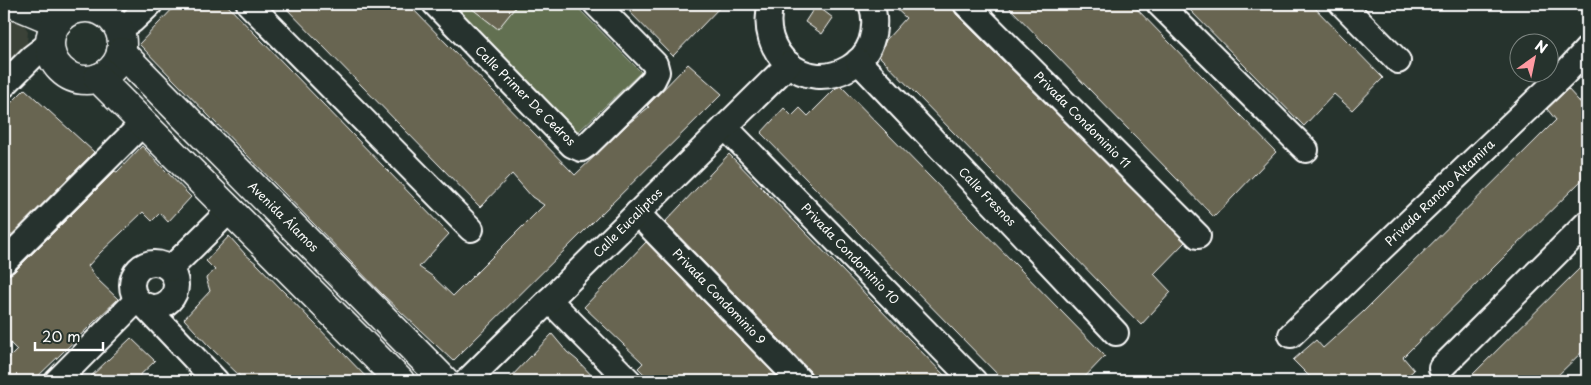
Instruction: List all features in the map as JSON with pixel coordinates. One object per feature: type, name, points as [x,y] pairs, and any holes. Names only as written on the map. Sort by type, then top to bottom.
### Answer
[{"type":"street","points":[[14,4],[54,33]]},
{"type":"street","points":[[54,33],[52,56],[66,75],[77,79],[89,80],[98,78],[111,71],[118,61],[120,40],[132,21],[150,4]]},
{"type":"street","points":[[249,4],[471,229]]},
{"type":"street","name":"Calle Primer De Cedros","points":[[435,4],[572,145],[581,149],[653,80],[657,72],[655,64],[596,4]]},
{"type":"street","points":[[771,4],[768,20],[770,38],[776,50],[789,64],[805,74],[818,76],[831,75],[843,71],[863,56],[870,45],[874,32],[875,19],[871,4]]},
{"type":"street","name":"Privada Condominio 11","points":[[966,4],[1198,236]]},
{"type":"street","points":[[1159,4],[1306,150]]},
{"type":"street","points":[[1342,4],[1398,61]]},
{"type":"street","points":[[4,85],[54,33],[66,14],[77,9],[88,8],[100,11],[110,17],[120,40]]},
{"type":"street","name":"Avenida Álamos","points":[[120,40],[445,381]]},
{"type":"street","name":"Privada Rancho Altamira","points":[[1291,335],[1587,50]]},
{"type":"street","name":"Calle Fresnos","points":[[858,61],[1116,333]]},
{"type":"street","name":"Calle Eucaliptos","points":[[467,381],[789,64]]},
{"type":"street","points":[[98,78],[400,381]]},
{"type":"street","points":[[4,262],[143,123]]},
{"type":"street","name":"Privada Condominio 10","points":[[725,126],[974,381]]},
{"type":"street","points":[[170,269],[230,210]]},
{"type":"street","name":"Privada Condominio 9","points":[[637,214],[800,381]]},
{"type":"street","points":[[1440,368],[1587,223]]},
{"type":"street","points":[[141,303],[153,308],[169,302],[174,296],[177,287],[176,279],[165,265],[156,262],[147,263],[139,267],[131,283],[133,292],[141,303],[216,381]]},
{"type":"street","points":[[549,300],[629,381]]},
{"type":"street","points":[[57,381],[141,303]]},
{"type":"shaded area","points":[[4,12],[22,22],[28,31],[27,44],[4,66]]},
{"type":"green space","points":[[450,4],[574,4],[641,72],[577,133]]},
{"type":"building","points":[[177,4],[226,4],[449,234],[419,267],[432,276],[453,296],[544,205],[532,197],[512,174],[480,207],[282,4],[408,4],[575,175],[629,123],[649,107],[647,106],[688,64],[722,94],[453,361],[383,295],[139,44]]},
{"type":"building","points":[[466,4],[518,4],[498,29]]},
{"type":"building","points":[[622,4],[723,4],[673,56]]},
{"type":"building","points":[[891,4],[953,4],[956,14],[1185,242],[1154,274],[1171,292],[1141,325],[879,56],[886,40],[906,18]]},
{"type":"building","points":[[1006,4],[1132,4],[1276,152],[1214,217]]},
{"type":"building","points":[[1184,4],[1311,4],[1383,78],[1352,110],[1334,94],[1304,126]]},
{"type":"building","points":[[816,5],[833,18],[822,34],[805,22]]},
{"type":"building","points":[[841,86],[1105,356],[1081,381],[1004,381],[761,133],[784,108],[792,116],[800,108],[808,116],[836,88]]},
{"type":"building","points":[[25,89],[94,152],[4,243],[4,110]]},
{"type":"building","points":[[1568,89],[1587,110],[1587,175],[1403,357],[1414,370],[1402,381],[1314,381],[1293,360],[1316,340],[1323,348],[1363,312],[1556,120],[1547,109]]},
{"type":"building","points":[[142,146],[191,197],[168,222],[160,213],[152,221],[143,212],[100,253],[88,266],[97,279],[118,299],[33,381],[4,381],[4,363],[17,350],[4,337],[4,275],[14,272]]},
{"type":"building","points":[[729,154],[950,381],[813,381],[810,371],[665,222]]},
{"type":"building","points":[[229,236],[370,381],[245,381],[208,345],[184,319],[210,291],[206,278],[215,270],[206,261]]},
{"type":"building","points":[[646,242],[781,381],[651,381],[638,368],[643,363],[584,307]]},
{"type":"building","points":[[1587,261],[1587,347],[1552,381],[1466,381]]},
{"type":"building","points":[[552,334],[567,352],[597,381],[507,381]]},
{"type":"building","points":[[131,338],[155,361],[134,381],[86,381]]}]
